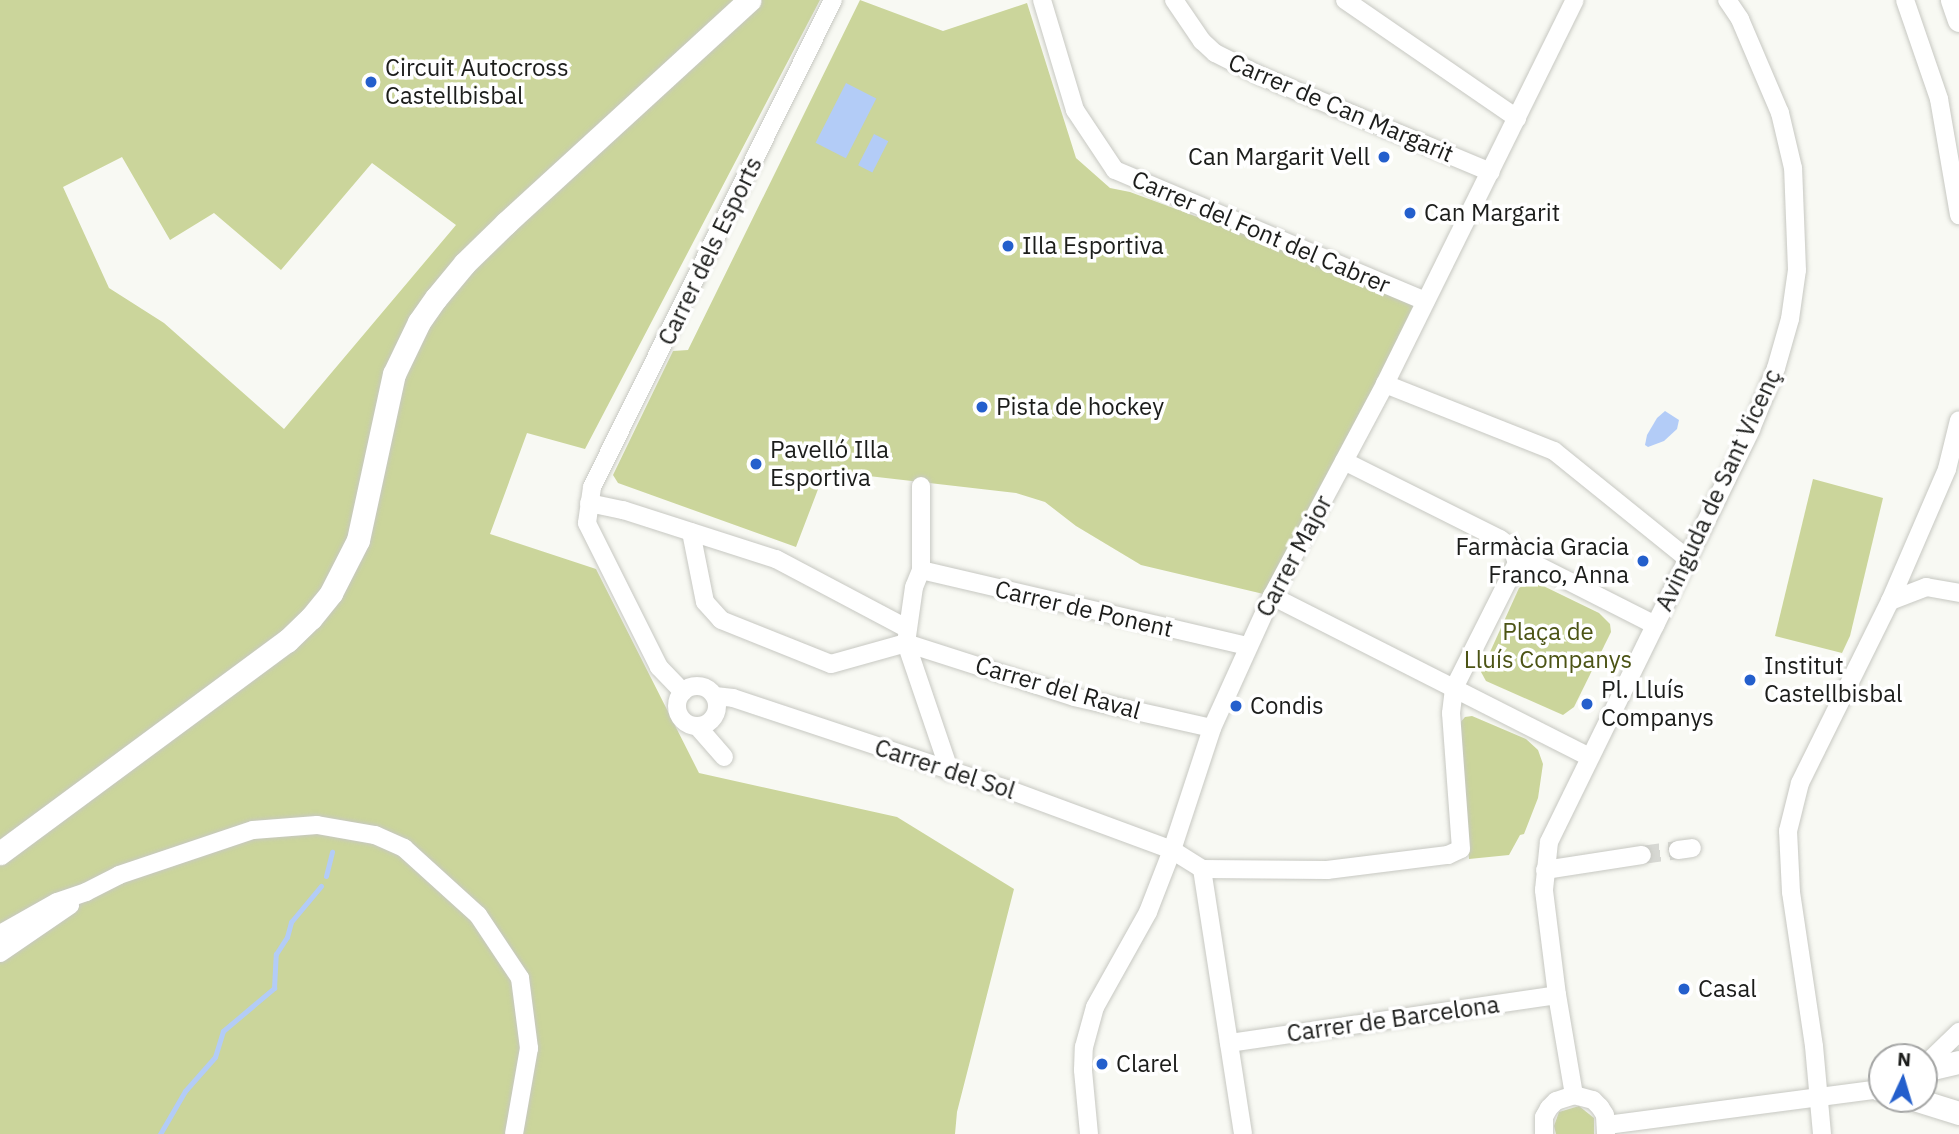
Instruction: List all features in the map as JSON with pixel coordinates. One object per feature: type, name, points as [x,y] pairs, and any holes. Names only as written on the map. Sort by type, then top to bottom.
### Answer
[{"type":"street","points":[[0,853],[287,641],[311,618],[331,593],[358,540],[394,374],[419,322],[436,298],[506,223],[749,0]]},
{"type":"street","name":"Carrer dels Esports","points":[[589,503],[598,472],[664,346],[833,0]]},
{"type":"street","name":"Carrer del Font del Cabrer","points":[[1042,0],[1075,110],[1115,170],[1424,301]]},
{"type":"street","name":"Carrer de Can Margarit","points":[[1174,0],[1202,41],[1215,53],[1261,76],[1491,172]]},
{"type":"street","points":[[1345,0],[1517,118]]},
{"type":"street","name":"Carrer Major","points":[[1089,1134],[1083,1070],[1088,1028],[1095,1007],[1148,912],[1172,850],[1212,728],[1272,596],[1385,384],[1575,0]]},
{"type":"street","name":"Avinguda de Sant Vicenç","points":[[1574,1095],[1557,995],[1544,890],[1549,842],[1751,429],[1776,368],[1790,319],[1797,270],[1793,168],[1780,113],[1740,19],[1727,0]]},
{"type":"street","points":[[1905,0],[1939,99],[1959,215]]},
{"type":"street","points":[[1952,0],[1959,20]]},
{"type":"street","points":[[1385,384],[1554,451],[1688,559]]},
{"type":"street","points":[[1822,1134],[1820,1097],[1791,892],[1788,831],[1800,783],[1890,601],[1947,469],[1959,420]]},
{"type":"street","points":[[1344,461],[1500,539],[1512,548],[1517,563]]},
{"type":"street","points":[[922,486],[921,570],[914,587],[907,636],[950,772]]},
{"type":"street","points":[[589,503],[587,523],[628,607],[659,667],[683,692]]},
{"type":"street","name":"Carrer del Raval","points":[[589,503],[623,510],[776,559],[907,636],[1074,697],[1212,728]]},
{"type":"street","points":[[691,532],[705,601],[721,620],[831,664],[907,636]]},
{"type":"street","points":[[1243,1134],[1202,869],[1327,870],[1448,855],[1461,849],[1451,713],[1454,688],[1517,563],[1525,559],[1655,625]]},
{"type":"street","name":"Carrer de Ponent","points":[[921,570],[1248,646]]},
{"type":"street","points":[[1890,601],[1926,587],[1959,593]]},
{"type":"street","points":[[1272,596],[1590,757]]},
{"type":"street","points":[[697,726],[712,720],[717,713],[715,696],[700,686],[683,692],[677,706],[679,713],[683,720],[697,726],[724,757]]},
{"type":"street","name":"Carrer del Sol","points":[[715,696],[733,698],[1007,789],[1172,850],[1202,869]]},
{"type":"street","points":[[0,953],[86,892],[119,875],[253,830],[317,825],[375,835],[404,848],[478,915],[520,978],[529,1048],[514,1134]]},
{"type":"street","points":[[1545,870],[1642,855]]},
{"type":"street","points":[[0,934],[57,902],[86,892]]},
{"type":"street","name":"Carrer de Barcelona","points":[[1229,1043],[1557,995]]},
{"type":"street","points":[[1938,1054],[1959,1032]]},
{"type":"street","points":[[1938,1066],[1959,1062]]},
{"type":"street","points":[[1544,1134],[1544,1117],[1549,1108],[1556,1101],[1574,1095],[1593,1100],[1605,1115],[1607,1129],[1868,1091]]},
{"type":"street","points":[[1938,1102],[1959,1110]]},
{"type":"street","points":[[1938,1105],[1959,1110]]},
{"type":"green space","points":[[0,0],[820,0],[585,449],[527,433],[490,534],[596,569],[699,773],[897,817],[1014,889],[957,1112],[955,1134],[0,1134]],"holes":[[[122,157],[170,240],[214,213],[281,270],[372,163],[456,225],[284,429],[164,323],[109,288],[63,187]]]},
{"type":"green space","name":"Illa Esportiva","points":[[860,0],[943,31],[1027,3],[1076,158],[1110,188],[1130,192],[1425,301],[1272,596],[1141,565],[1076,526],[1045,502],[1016,493],[825,471],[796,547],[618,483],[613,475],[673,351],[688,350]]},
{"type":"green space","name":"Institut Castellbisbal","points":[[1813,479],[1883,498],[1850,636],[1842,653],[1775,636]]},
{"type":"green space","name":"Plaça de Lluís Companys","points":[[1531,580],[1599,613],[1610,624],[1611,632],[1574,707],[1563,715],[1486,681],[1481,672],[1519,588]]},
{"type":"green space","points":[[1472,716],[1526,739],[1538,750],[1543,764],[1538,798],[1524,834],[1520,835],[1509,855],[1469,859],[1459,724],[1465,717]]},
{"type":"green space","points":[[1579,1106],[1594,1118],[1594,1134],[1556,1134],[1554,1126],[1559,1112]]},
{"type":"water","points":[[846,83],[876,98],[846,158],[816,143]]},
{"type":"water","points":[[874,134],[888,141],[872,172],[858,165]]},
{"type":"water","points":[[1665,411],[1679,420],[1677,429],[1664,441],[1648,447],[1645,445],[1647,435],[1657,418]]},
{"type":"waterway","points":[[326,876],[332,852]]},
{"type":"waterway","points":[[160,1134],[185,1091],[215,1057],[223,1031],[274,988],[276,954],[287,937],[291,922],[321,886]]},
{"type":"tunnel","points":[[1642,855],[1678,850]]},
{"type":"place","name":"Circuit Autocross Castellbisbal","points":[[371,82]]},
{"type":"place","name":"Can Margarit Vell","points":[[1384,157]]},
{"type":"place","name":"Can Margarit","points":[[1410,213]]},
{"type":"place","name":"Illa Esportiva","points":[[1008,246]]},
{"type":"place","name":"Pista de hockey","points":[[982,407]]},
{"type":"place","name":"Pavelló Illa Esportiva","points":[[756,464]]},
{"type":"place","name":"Farmàcia Gracia Franco, Anna","points":[[1643,561]]},
{"type":"place","name":"Institut Castellbisbal","points":[[1750,680]]},
{"type":"place","name":"Pl. Lluís Companys","points":[[1587,704]]},
{"type":"place","name":"Condis","points":[[1236,706]]},
{"type":"place","name":"Casal","points":[[1684,989]]},
{"type":"place","name":"Clarel","points":[[1102,1064]]}]
